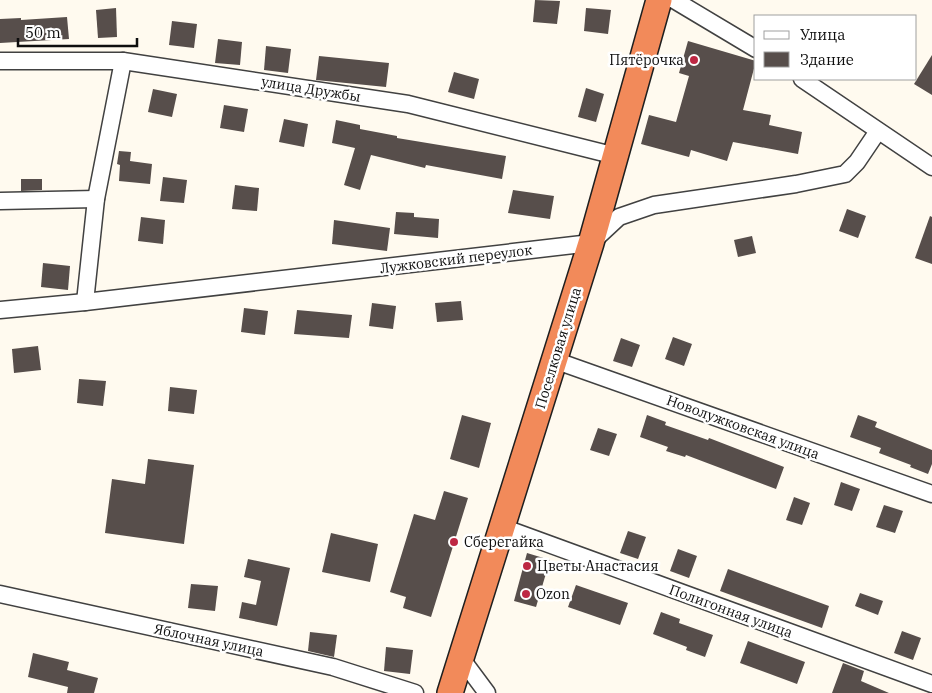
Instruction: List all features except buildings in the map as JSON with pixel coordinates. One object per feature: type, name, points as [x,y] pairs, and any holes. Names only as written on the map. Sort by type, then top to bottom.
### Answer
[{"type":"highway","name":"Поселковая улица","points":[[450,693],[591,244],[659,0]]},
{"type":"street","points":[[674,0],[754,48]]},
{"type":"street","name":"улица Дружбы","points":[[0,61],[122,61],[408,104],[616,156]]},
{"type":"street","points":[[84,302],[96,199],[122,61]]},
{"type":"street","points":[[803,80],[932,167]]},
{"type":"street","points":[[591,244],[620,216],[654,205],[796,184],[845,174],[878,132]]},
{"type":"street","points":[[0,201],[96,199]]},
{"type":"street","name":"Лужковский переулок","points":[[0,310],[591,244]]},
{"type":"street","name":"Новолужковская улица","points":[[554,360],[932,494]]},
{"type":"street","name":"Полигонная улица","points":[[502,527],[932,684]]},
{"type":"street","name":"Яблочная улица","points":[[0,594],[332,667],[416,693]]},
{"type":"street","points":[[461,658],[487,693]]},
{"type":"place","name":"Пятёрочка","points":[[694,60]]},
{"type":"place","name":"Сберегайка","points":[[454,542]]},
{"type":"place","name":"Цветы Анастасия","points":[[527,566]]},
{"type":"place","name":"Ozon","points":[[526,594]]}]
